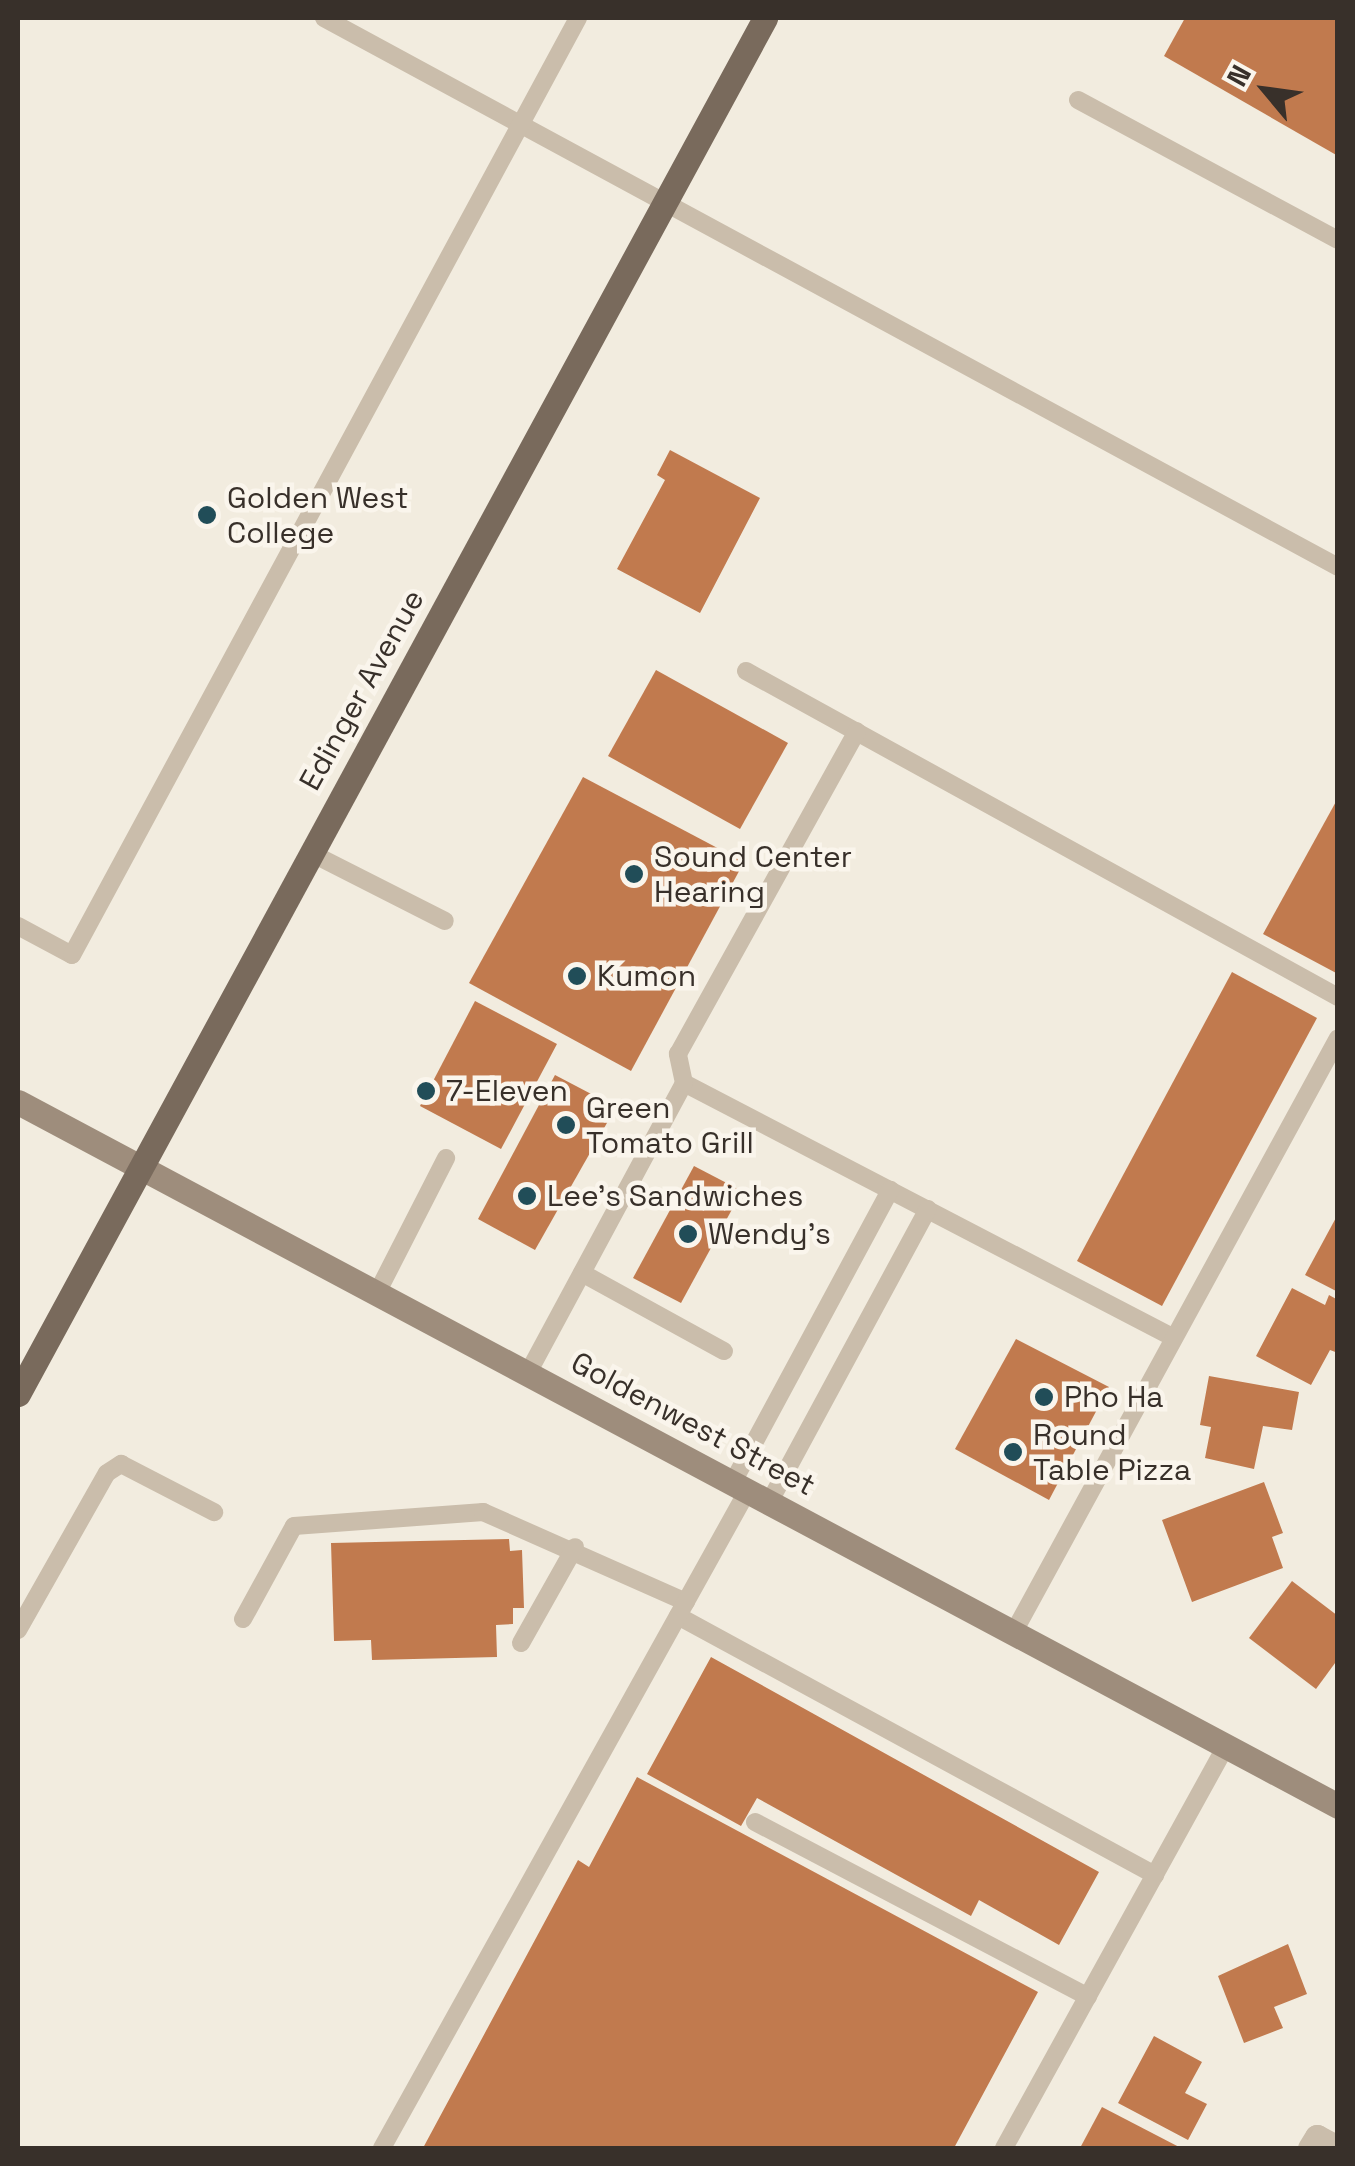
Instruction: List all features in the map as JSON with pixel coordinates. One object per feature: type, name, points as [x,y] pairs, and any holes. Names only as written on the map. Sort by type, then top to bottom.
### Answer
[{"type":"main road","name":"Edinger Avenue","points":[[18,1394],[764,18]]},
{"type":"main road","name":"Goldenwest Street","points":[[18,1102],[1338,1806]]},
{"type":"lane","points":[[324,18],[1338,567]]},
{"type":"lane","points":[[18,926],[72,955],[578,18]]},
{"type":"lane","points":[[1078,100],[1338,240]]},
{"type":"lane","points":[[746,671],[1338,997]]},
{"type":"lane","points":[[528,1373],[684,1083],[678,1054],[856,732]]},
{"type":"lane","points":[[311,853],[445,921]]},
{"type":"lane","points":[[1014,1630],[1338,1038]]},
{"type":"lane","points":[[684,1083],[1174,1338]]},
{"type":"lane","points":[[376,1294],[446,1158]]},
{"type":"lane","points":[[750,1491],[890,1190]]},
{"type":"lane","points":[[382,2148],[750,1491],[928,1209]]},
{"type":"lane","points":[[582,1273],[724,1350]]},
{"type":"lane","points":[[18,1630],[24,1602],[107,1473],[121,1464],[214,1512]]},
{"type":"lane","points":[[243,1619],[282,1538],[306,1522],[483,1512],[575,1547],[1155,1875]]},
{"type":"lane","points":[[521,1643],[575,1547]]},
{"type":"lane","points":[[1004,2148],[1227,1744]]},
{"type":"lane","points":[[755,1822],[1088,1997]]},
{"type":"building","points":[[1185,18],[1338,18],[1338,156],[1164,56]]},
{"type":"building","points":[[670,450],[760,498],[700,613],[617,569],[665,480],[657,475]]},
{"type":"building","points":[[656,670],[788,743],[740,829],[608,756]]},
{"type":"building","points":[[583,777],[744,862],[631,1071],[469,983]]},
{"type":"building","points":[[1338,798],[1338,974],[1263,934]]},
{"type":"building","points":[[1232,972],[1317,1018],[1162,1306],[1077,1261]]},
{"type":"building","points":[[475,1001],[557,1044],[501,1149],[420,1106]]},
{"type":"building","points":[[555,1075],[616,1107],[535,1250],[478,1219]]},
{"type":"building","name":"Wendy's","points":[[694,1166],[742,1191],[681,1303],[633,1278]]},
{"type":"building","points":[[1338,1214],[1338,1292],[1305,1275]]},
{"type":"building","points":[[1292,1288],[1325,1305],[1329,1295],[1338,1300],[1338,1353],[1330,1350],[1311,1385],[1256,1356]]},
{"type":"building","points":[[1016,1339],[1109,1387],[1049,1500],[955,1449]]},
{"type":"building","points":[[1209,1376],[1299,1392],[1292,1430],[1263,1426],[1254,1469],[1205,1458],[1211,1427],[1200,1425]]},
{"type":"building","points":[[1264,1482],[1283,1533],[1272,1537],[1283,1568],[1192,1602],[1162,1520]]},
{"type":"building","points":[[509,1539],[510,1551],[522,1550],[524,1608],[513,1608],[513,1624],[496,1625],[497,1657],[372,1660],[371,1640],[334,1641],[331,1543]]},
{"type":"building","points":[[1292,1581],[1338,1616],[1338,1659],[1316,1689],[1249,1638]]},
{"type":"building","points":[[711,1657],[1099,1872],[1059,1945],[979,1900],[971,1916],[757,1798],[741,1826],[647,1774]]},
{"type":"building","points":[[637,1777],[1038,1992],[954,2148],[423,2148],[578,1860],[589,1867]]},
{"type":"building","points":[[1288,1944],[1307,1994],[1274,2007],[1283,2028],[1244,2043],[1218,1976]]},
{"type":"building","points":[[1154,2036],[1202,2062],[1185,2093],[1207,2104],[1188,2140],[1118,2103]]},
{"type":"building","points":[[1102,2107],[1181,2148],[1080,2148]]},
{"type":"place","name":"Golden West College","points":[[207,515]]},
{"type":"place","name":"Sound Center Hearing","points":[[634,874]]},
{"type":"place","name":"Kumon","points":[[577,976]]},
{"type":"place","name":"7-Eleven","points":[[426,1091]]},
{"type":"place","name":"Green Tomato Grill","points":[[566,1125]]},
{"type":"place","name":"Lee's Sandwiches","points":[[527,1196]]},
{"type":"place","name":"Wendy's","points":[[688,1234]]},
{"type":"place","name":"Pho Ha","points":[[1044,1397]]},
{"type":"place","name":"Round Table Pizza","points":[[1013,1452]]}]
